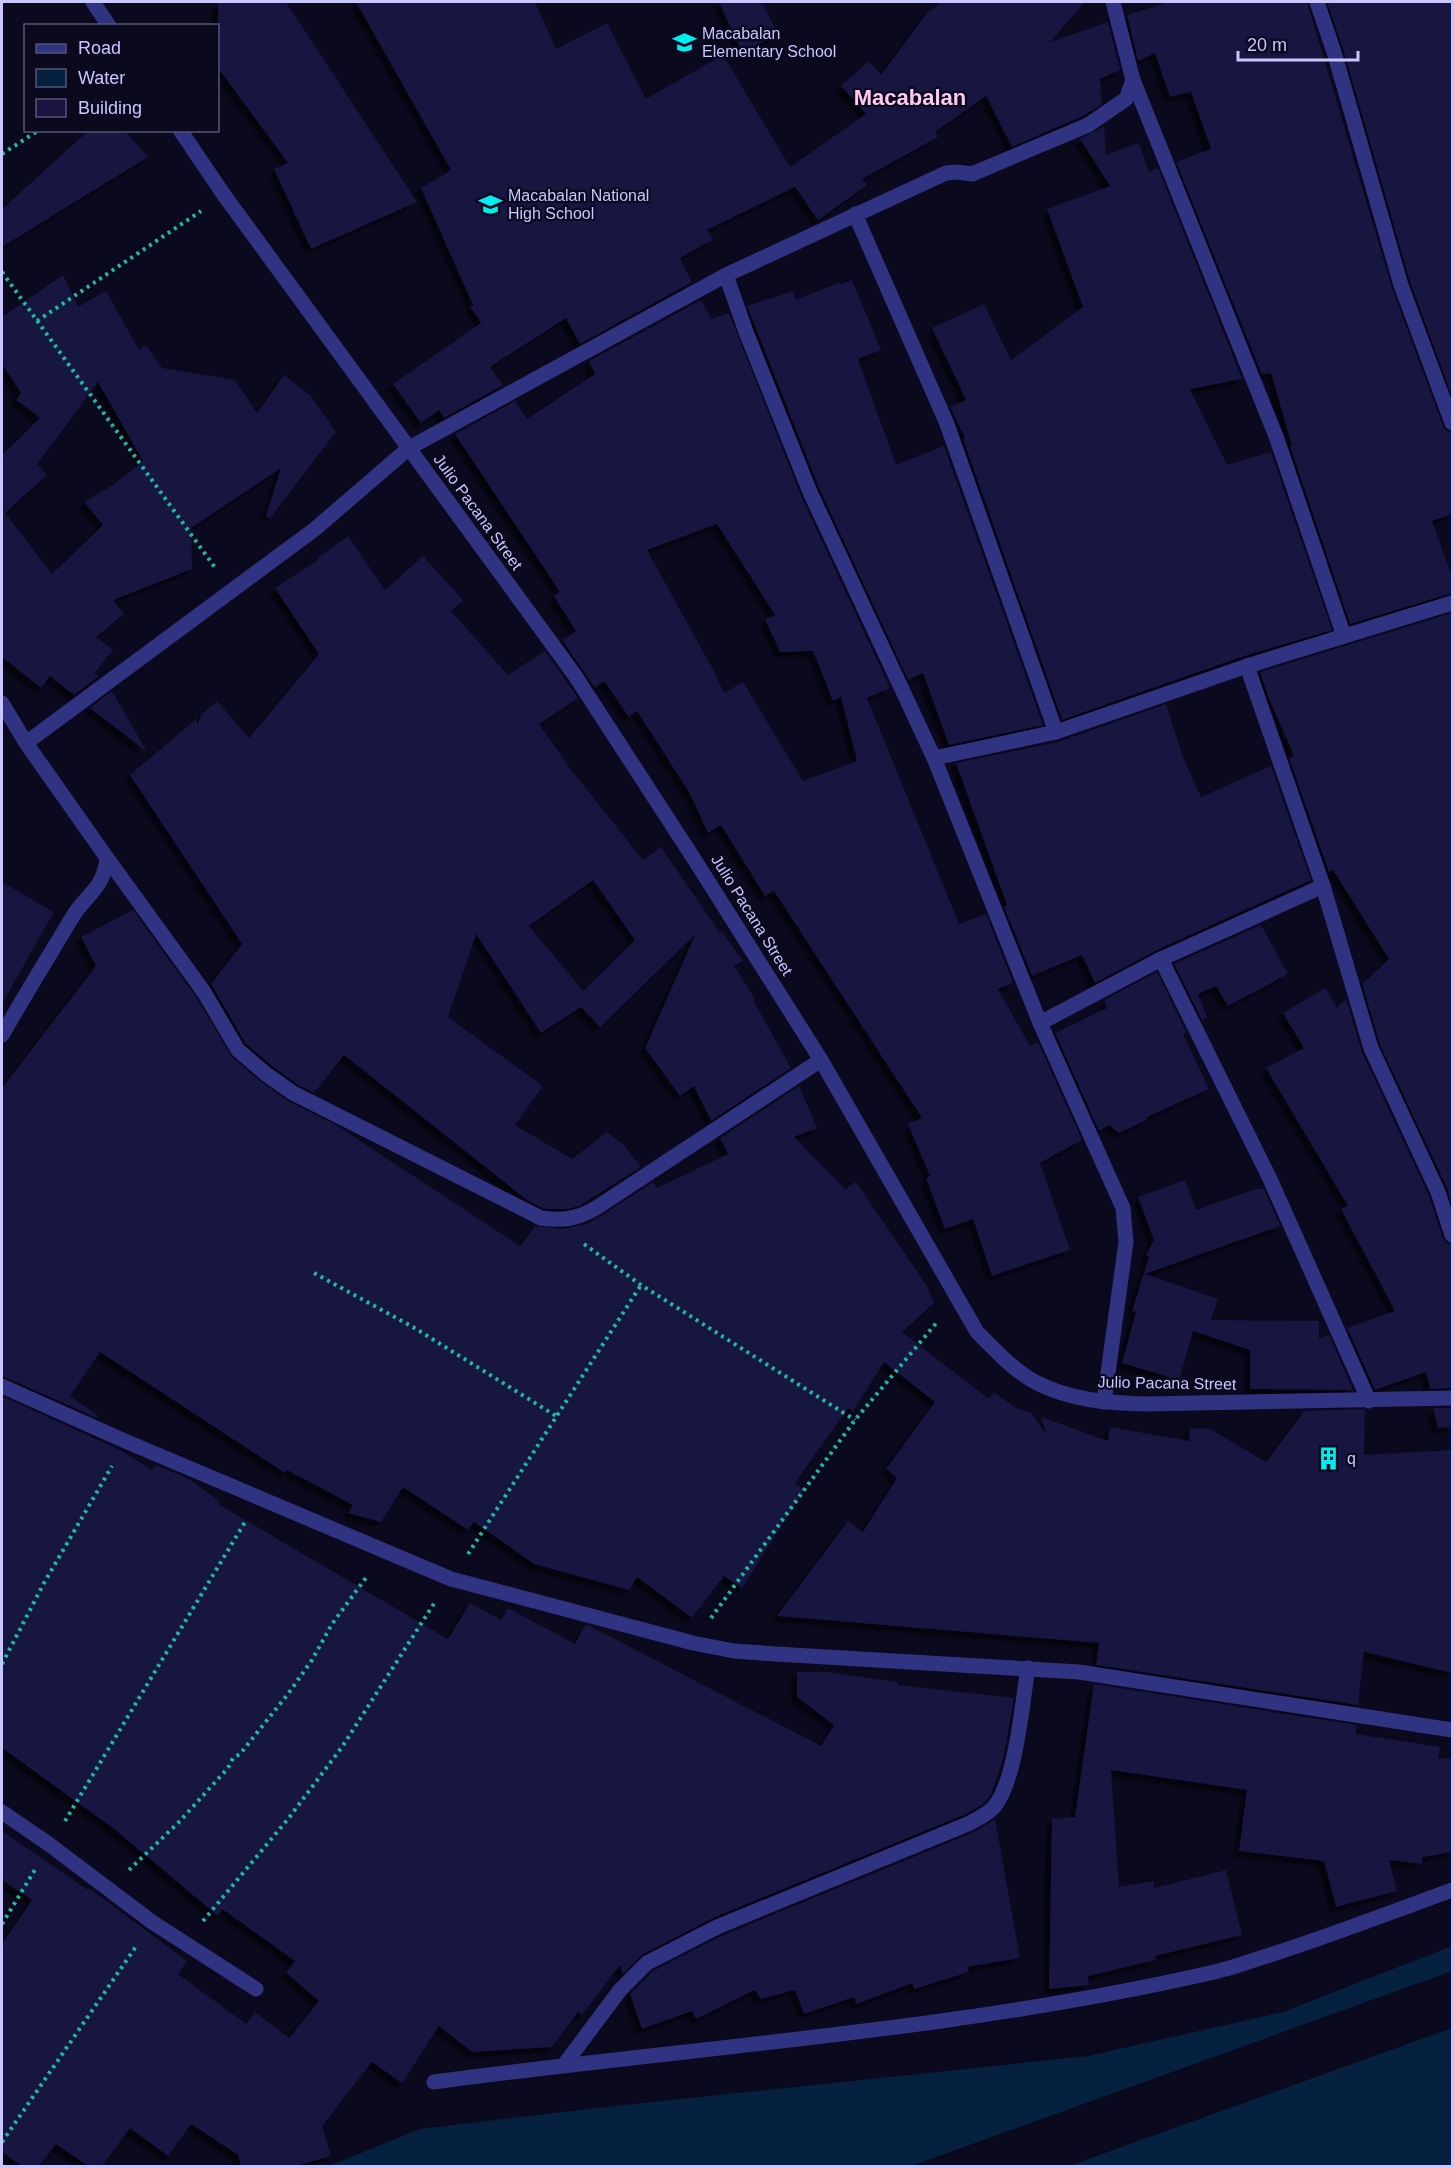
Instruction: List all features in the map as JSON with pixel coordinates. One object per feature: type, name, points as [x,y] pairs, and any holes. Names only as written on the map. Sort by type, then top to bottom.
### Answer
[{"type":"street","points":[[93,2],[108,24]]},
{"type":"street","points":[[1113,2],[1133,80],[1277,439],[1344,636]]},
{"type":"street","points":[[1317,2],[1334,52],[1401,285],[1452,423]]},
{"type":"street","points":[[26,743],[315,529],[410,448],[726,275],[946,173],[972,174],[1088,125],[1126,99],[1133,80]]},
{"type":"street","name":"Julio Pacana Street","points":[[181,132],[224,195],[574,674],[821,1060],[977,1332],[1004,1358],[1036,1382],[1069,1396],[1104,1402],[1144,1404],[1452,1398]]},
{"type":"street","points":[[855,214],[947,424],[1056,732]]},
{"type":"street","points":[[726,275],[746,332],[810,492],[934,758],[1040,1023],[1123,1208],[1126,1242],[1104,1402]]},
{"type":"street","points":[[934,758],[1056,732],[1247,666],[1452,603]]},
{"type":"street","points":[[1247,666],[1323,885],[1371,1048],[1438,1192],[1452,1235]]},
{"type":"street","points":[[2,703],[26,743],[204,992],[238,1050],[293,1093],[541,1218],[567,1220],[596,1208],[821,1060]]},
{"type":"street","points":[[2,1035],[75,913],[95,891],[106,869],[107,858]]},
{"type":"street","points":[[1040,1023],[1161,959],[1323,885]]},
{"type":"street","points":[[1161,959],[1270,1179],[1369,1401]]},
{"type":"street","points":[[2,1386],[125,1441],[451,1579],[693,1643],[734,1651],[1079,1672],[1452,1730]]},
{"type":"street","points":[[564,2065],[620,1990],[647,1963],[717,1927],[970,1822],[992,1810],[1004,1793],[1010,1775],[1029,1668]]},
{"type":"street","points":[[2,1812],[152,1922],[256,1989]]},
{"type":"street","points":[[434,2082],[564,2065],[817,2039],[975,2017],[1212,1973],[1311,1942],[1452,1890]]},
{"type":"path","points":[[2,154],[36,132]]},
{"type":"path","points":[[37,321],[224,195]]},
{"type":"path","points":[[2,272],[232,591]]},
{"type":"path","points":[[541,1218],[571,1235],[641,1285],[855,1420]]},
{"type":"path","points":[[314,1273],[413,1328],[556,1416]]},
{"type":"path","points":[[184,1944],[288,1819],[342,1747],[641,1285]]},
{"type":"path","points":[[693,1643],[855,1420],[958,1298]]},
{"type":"path","points":[[2,1664],[44,1583],[94,1499],[125,1441]]},
{"type":"path","points":[[2,1924],[259,1498]]},
{"type":"path","points":[[110,1890],[179,1822],[228,1768],[233,1758],[240,1754],[288,1694],[312,1660],[338,1616],[387,1551]]},
{"type":"path","points":[[2,2142],[152,1922]]},
{"type":"water","points":[[1452,1946],[1452,2166],[329,2166],[420,2129],[1088,2056],[1283,2012]]},
{"type":"pier","points":[[1452,1971],[1452,2028],[1069,2166],[911,2166]]},
{"type":"building","points":[[218,2],[286,2],[417,202],[311,249],[274,169],[288,163],[219,69]]},
{"type":"building","points":[[356,2],[535,2],[556,49],[607,23],[646,99],[723,55],[790,167],[866,114],[841,86],[869,61],[881,75],[927,13],[942,2],[1085,2],[1050,42],[1108,22],[1120,70],[1100,79],[1102,104],[1083,116],[1012,147],[986,96],[935,132],[938,137],[862,179],[867,185],[818,220],[795,187],[707,230],[713,239],[680,258],[692,282],[580,344],[566,318],[490,367],[503,385],[444,418],[439,410],[421,423],[393,384],[481,323],[470,306],[473,305],[421,188],[451,170]]},
{"type":"building","points":[[719,2],[762,2],[778,35],[742,52]]},
{"type":"building","points":[[1168,2],[1307,2],[1392,288],[1443,426],[1446,431],[1452,432],[1452,514],[1432,521],[1452,577],[1452,593],[1350,624],[1290,446],[1292,446],[1271,373],[1262,375],[1176,162],[1211,149],[1191,92],[1170,97],[1155,53],[1138,61],[1127,15]]},
{"type":"building","points":[[1327,2],[1452,2],[1452,396],[1410,282],[1343,49]]},
{"type":"building","points":[[1104,126],[1106,155],[1139,143],[1149,172],[1158,168],[1242,379],[1190,389],[1227,465],[1271,452],[1332,630],[1238,658],[1062,720],[963,439],[965,438],[950,407],[966,400],[932,328],[984,304],[1011,360],[1083,307],[1047,209],[1110,186],[1080,139]]},
{"type":"building","points":[[87,132],[126,132],[148,157],[2,247],[2,209]]},
{"type":"building","points":[[63,275],[78,307],[106,291],[139,350],[146,345],[162,368],[235,380],[257,413],[284,375],[311,396],[336,432],[270,518],[266,516],[281,468],[191,528],[192,569],[113,600],[124,614],[96,637],[113,650],[94,674],[99,676],[74,695],[50,676],[41,688],[2,657],[2,455],[40,418],[16,400],[21,393],[2,364],[2,317]],"holes":[[[98,382],[143,461],[113,485],[84,502],[103,525],[52,574],[5,513],[47,475],[37,464]]]},
{"type":"building","points":[[852,280],[881,350],[858,359],[896,465],[944,446],[1043,725],[949,745],[923,673],[908,680],[819,488],[747,306],[793,291],[796,300],[840,282],[841,284]]},
{"type":"building","points":[[701,300],[711,319],[729,313],[801,496],[890,688],[867,698],[959,924],[986,914],[1013,983],[998,989],[1030,1046],[1038,1042],[1082,1140],[1040,1163],[1070,1250],[992,1276],[973,1219],[945,1229],[926,1178],[930,1176],[908,1124],[922,1118],[774,891],[765,896],[721,825],[708,833],[689,792],[637,711],[629,717],[604,681],[595,688],[562,640],[576,631],[554,596],[560,592],[455,434],[515,401],[527,419],[595,374],[589,361]],"holes":[[[717,524],[775,615],[765,619],[780,652],[813,651],[833,701],[841,697],[857,761],[803,781],[743,682],[724,693],[647,550]]]},
{"type":"building","points":[[348,536],[385,590],[423,556],[463,600],[451,611],[508,675],[545,651],[578,698],[539,724],[572,771],[643,860],[661,847],[720,933],[722,932],[743,961],[734,966],[755,999],[753,1000],[791,1068],[711,1121],[694,1086],[680,1096],[645,1048],[695,935],[600,1027],[581,1007],[541,1033],[476,934],[448,1017],[543,1086],[515,1125],[572,1159],[607,1132],[623,1144],[641,1167],[579,1206],[568,1209],[544,1209],[527,1200],[344,1055],[314,1093],[298,1085],[246,1044],[211,984],[242,944],[130,775],[197,718],[197,726],[201,715],[217,701],[249,738],[319,654],[275,588],[318,560],[317,558]],"holes":[[[593,880],[635,940],[583,991],[529,926]]]},
{"type":"building","points":[[1452,613],[1452,1205],[1447,1188],[1380,1045],[1362,984],[1389,959],[1333,870],[1329,872],[1289,758],[1294,756],[1260,672]]},
{"type":"building","points":[[112,691],[146,750],[146,751],[90,708]]},
{"type":"building","points":[[1166,704],[1183,757],[1201,797],[1271,766],[1311,880],[1157,950],[1095,983],[1082,955],[1032,976],[1004,907],[1007,905],[956,763],[1058,742]]},
{"type":"building","points":[[2,882],[54,912],[2,1004]]},
{"type":"building","points":[[133,910],[196,997],[232,1057],[288,1101],[336,1125],[520,1246],[535,1226],[563,1229],[586,1224],[653,1182],[657,1188],[728,1154],[720,1138],[799,1086],[817,1128],[794,1137],[845,1189],[856,1182],[927,1286],[934,1303],[902,1332],[989,1399],[994,1392],[1016,1408],[1031,1413],[1046,1433],[1041,1417],[1108,1441],[1110,1427],[1189,1441],[1190,1428],[1210,1429],[1266,1462],[1304,1411],[1365,1409],[1364,1455],[1452,1450],[1452,1673],[1364,1652],[1358,1705],[1096,1665],[1099,1643],[777,1616],[848,1521],[863,1532],[897,1478],[886,1469],[935,1402],[884,1362],[853,1411],[848,1408],[795,1483],[804,1490],[742,1588],[724,1576],[692,1618],[637,1577],[629,1590],[534,1564],[474,1522],[468,1530],[403,1487],[381,1522],[348,1513],[353,1505],[287,1470],[285,1473],[100,1352],[70,1396],[97,1415],[97,1418],[2,1376],[2,1088],[96,966],[81,937]]},
{"type":"building","points":[[1261,925],[1288,974],[1228,1006],[1216,986],[1198,994],[1207,1017],[1202,1020],[1174,964]]},
{"type":"building","points":[[1157,972],[1186,1032],[1183,1034],[1209,1089],[1147,1117],[1148,1119],[1119,1133],[1109,1125],[1099,1131],[1055,1033],[1107,1008],[1104,1000]]},
{"type":"building","points":[[1325,988],[1337,1008],[1346,999],[1362,1052],[1429,1196],[1443,1238],[1446,1243],[1452,1244],[1452,1388],[1430,1389],[1426,1372],[1375,1390],[1347,1328],[1395,1311],[1341,1209],[1348,1206],[1266,1068],[1304,1048],[1283,1013]]},
{"type":"building","points":[[1185,1180],[1196,1210],[1256,1189],[1264,1189],[1280,1226],[1145,1274],[1218,1299],[1211,1320],[1319,1321],[1319,1339],[1329,1335],[1353,1390],[1250,1389],[1250,1350],[1193,1331],[1179,1380],[1122,1363],[1136,1312],[1132,1311],[1149,1257],[1146,1255],[1154,1240],[1138,1197]]},
{"type":"building","points":[[2,1396],[122,1451],[152,1470],[156,1465],[187,1478],[220,1501],[218,1504],[448,1639],[470,1603],[501,1620],[508,1608],[575,1644],[585,1625],[588,1625],[821,1746],[834,1725],[797,1697],[797,1672],[827,1672],[898,1682],[898,1685],[1014,1698],[1003,1759],[991,1794],[983,1804],[966,1814],[713,1918],[642,1955],[623,1974],[620,1965],[582,2015],[578,2012],[552,2047],[472,2052],[439,2026],[402,2083],[372,2062],[322,2126],[331,2156],[296,2166],[241,2166],[238,2155],[191,2124],[168,2156],[130,2128],[102,2166],[88,2166],[56,2144],[39,2166],[22,2166],[2,2152],[2,1944],[32,1900],[2,1880],[2,1831],[88,1890],[89,1888],[187,1961],[178,1974],[246,2024],[255,2012],[289,2038],[319,2001],[286,1973],[295,1961],[222,1909],[218,1916],[113,1828],[2,1748]]},
{"type":"building","points":[[1433,1408],[1452,1408],[1452,1427],[1438,1428]]},
{"type":"building","points":[[1094,1684],[1356,1725],[1356,1734],[1440,1747],[1438,1758],[1452,1759],[1452,1852],[1423,1857],[1422,1864],[1389,1860],[1397,1891],[1336,1907],[1324,1861],[1239,1851],[1247,1790],[1111,1770],[1119,1887],[1153,1881],[1154,1888],[1226,1870],[1242,1935],[1155,1956],[1156,1960],[1088,1976],[1089,1985],[1049,1989],[1052,1819],[1075,1817]]},
{"type":"building","points":[[995,1819],[1020,1958],[968,1967],[969,1972],[914,1989],[912,1983],[857,2004],[854,1997],[804,2014],[795,1990],[761,1999],[755,1990],[696,2019],[692,2011],[642,2029],[630,1994],[653,1971],[721,1936],[974,1832]]},
{"type":"place","name":"Macabalan Elementary School","points":[[684,42]]},
{"type":"place","name":"Macabalan National High School","points":[[490,204]]},
{"type":"place","name":"q","points":[[1329,1458]]},
{"type":"district","name":"Macabalan","points":[[910,97]]}]
